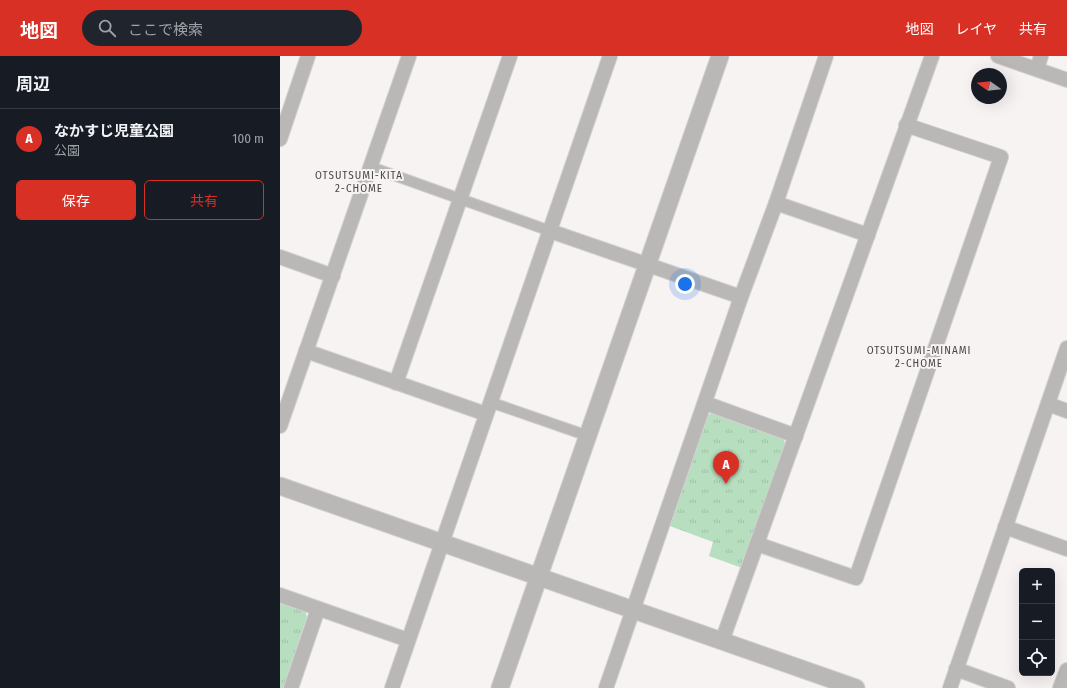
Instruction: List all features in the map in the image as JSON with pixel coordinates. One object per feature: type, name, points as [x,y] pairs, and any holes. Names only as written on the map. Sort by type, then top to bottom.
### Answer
[{"type":"street","points":[[280,139],[308,56]]},
{"type":"street","points":[[396,383],[510,56]]},
{"type":"street","points":[[392,688],[610,56]]},
{"type":"street","points":[[500,688],[720,56]]},
{"type":"street","points":[[606,688],[826,56]]},
{"type":"street","points":[[722,641],[932,56]]},
{"type":"street","points":[[998,56],[1067,80]]},
{"type":"street","points":[[1037,69],[1041,56]]},
{"type":"street","points":[[280,426],[371,167],[405,57]]},
{"type":"street","points":[[757,544],[856,578],[1001,157],[906,125]]},
{"type":"street","points":[[371,167],[741,297]]},
{"type":"street","points":[[776,203],[868,235]]},
{"type":"street","points":[[280,257],[333,276]]},
{"type":"street","points":[[950,688],[1067,348]]},
{"type":"street","points":[[306,351],[396,383],[588,436]]},
{"type":"street","points":[[705,403],[796,436]]},
{"type":"street","points":[[1048,404],[1067,411]]},
{"type":"street","points":[[280,486],[856,688]]},
{"type":"street","points":[[1005,527],[1067,549]]},
{"type":"street","points":[[280,595],[408,640]]},
{"type":"street","points":[[291,688],[318,609]]},
{"type":"street","points":[[956,669],[1008,688]]},
{"type":"street","points":[[1060,688],[1067,670]]},
{"type":"green space","points":[[715,412],[782,436],[785,443],[742,568],[709,556],[713,542],[667,525],[705,416]]},
{"type":"green space","points":[[280,601],[305,610],[307,617],[283,688],[280,688]]},
{"type":"place","name":"なかすじ児童公園","points":[[726,484]]},
{"type":"district","name":"OTSUTSUMI-KITA 2-CHOME","points":[[359,181]]},
{"type":"district","name":"OTSUTSUMI-MINAMI 2-CHOME","points":[[919,356]]}]
